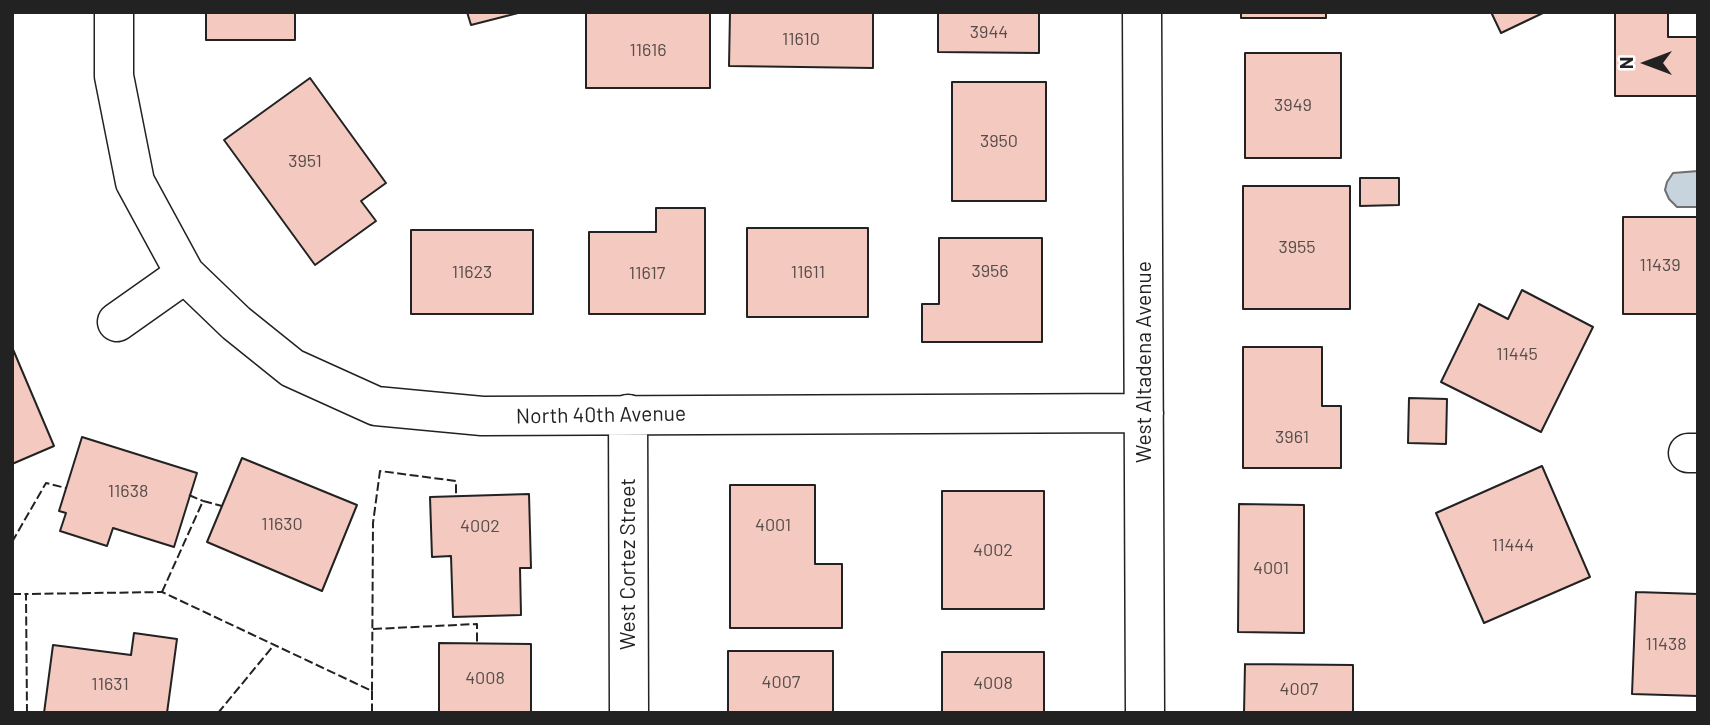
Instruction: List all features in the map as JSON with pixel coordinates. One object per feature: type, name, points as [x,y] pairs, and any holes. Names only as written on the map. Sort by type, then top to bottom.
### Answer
[{"type":"street","name":"North 40th Avenue","points":[[114,12],[114,76],[135,181],[185,274],[236,323],[292,368],[376,406],[482,416],[1144,413]]},
{"type":"street","name":"West Altadena Avenue","points":[[1142,12],[1144,713]]},
{"type":"street","points":[[117,322],[185,274]]},
{"type":"street","name":"West Cortez Street","points":[[628,414],[629,713]]},
{"type":"shaded area","points":[[1698,171],[1698,207],[1677,207],[1665,190],[1667,182],[1673,173]]},
{"type":"building","points":[[206,12],[295,12],[295,40],[206,40]]},
{"type":"building","points":[[467,12],[522,12],[471,25]]},
{"type":"building","points":[[586,12],[710,12],[710,88],[586,88]]},
{"type":"building","points":[[730,12],[873,12],[873,68],[729,66]]},
{"type":"building","points":[[938,12],[1039,12],[1039,53],[938,52]]},
{"type":"building","points":[[1241,12],[1326,12],[1326,18],[1241,18]]},
{"type":"building","points":[[1491,12],[1545,12],[1501,33]]},
{"type":"building","points":[[1615,12],[1668,12],[1668,37],[1698,37],[1698,96],[1615,96]]},
{"type":"building","points":[[1245,53],[1341,53],[1341,158],[1245,158]]},
{"type":"building","points":[[310,78],[386,183],[361,201],[376,221],[315,265],[224,140]]},
{"type":"building","points":[[952,82],[1046,82],[1046,201],[952,201]]},
{"type":"building","points":[[1360,178],[1399,178],[1399,205],[1360,206]]},
{"type":"building","points":[[1243,186],[1350,186],[1350,309],[1243,309]]},
{"type":"building","points":[[656,208],[705,208],[705,314],[589,314],[589,232],[656,232]]},
{"type":"building","points":[[1623,217],[1698,217],[1698,314],[1623,314]]},
{"type":"building","points":[[747,228],[868,228],[868,317],[747,317]]},
{"type":"building","points":[[411,230],[533,230],[533,314],[411,314]]},
{"type":"building","points":[[939,238],[1042,238],[1042,342],[922,342],[922,304],[939,304]]},
{"type":"building","points":[[1522,290],[1593,327],[1541,432],[1441,382],[1479,304],[1508,319]]},
{"type":"building","points":[[12,347],[54,446],[12,464]]},
{"type":"building","points":[[1243,347],[1322,347],[1322,406],[1341,406],[1341,468],[1243,468]]},
{"type":"building","points":[[1409,398],[1447,399],[1446,444],[1408,443]]},
{"type":"building","points":[[82,437],[197,473],[174,547],[113,528],[107,546],[60,531],[66,513],[59,511]]},
{"type":"building","points":[[242,458],[357,505],[322,591],[207,542]]},
{"type":"building","points":[[1542,466],[1590,577],[1484,623],[1436,513]]},
{"type":"building","points":[[730,485],[815,485],[815,564],[842,564],[842,628],[730,628]]},
{"type":"building","points":[[942,491],[1044,491],[1044,609],[942,609]]},
{"type":"building","points":[[529,494],[531,568],[520,568],[521,615],[453,617],[451,556],[432,557],[430,497]]},
{"type":"building","points":[[1239,504],[1304,505],[1304,633],[1238,632]]},
{"type":"building","points":[[1636,592],[1698,594],[1698,696],[1632,694]]},
{"type":"building","points":[[134,633],[177,639],[167,713],[44,713],[53,645],[131,655]]},
{"type":"building","points":[[439,643],[531,644],[531,713],[439,713]]},
{"type":"building","points":[[728,651],[833,651],[833,713],[728,713]]},
{"type":"building","points":[[942,652],[1044,652],[1044,713],[942,713]]},
{"type":"building","points":[[1245,664],[1353,665],[1353,713],[1244,713]]},
{"type":"fence","points":[[27,713],[26,594],[162,592],[372,691],[373,523],[380,471],[456,481],[456,496]]},
{"type":"fence","points":[[12,542],[46,483],[66,488]]},
{"type":"fence","points":[[189,495],[203,501]]},
{"type":"fence","points":[[162,592],[203,501],[222,506]]},
{"type":"fence","points":[[12,594],[26,594]]},
{"type":"fence","points":[[373,629],[477,624],[477,643]]},
{"type":"fence","points":[[218,713],[274,645]]},
{"type":"fence","points":[[372,691],[372,713]]}]
